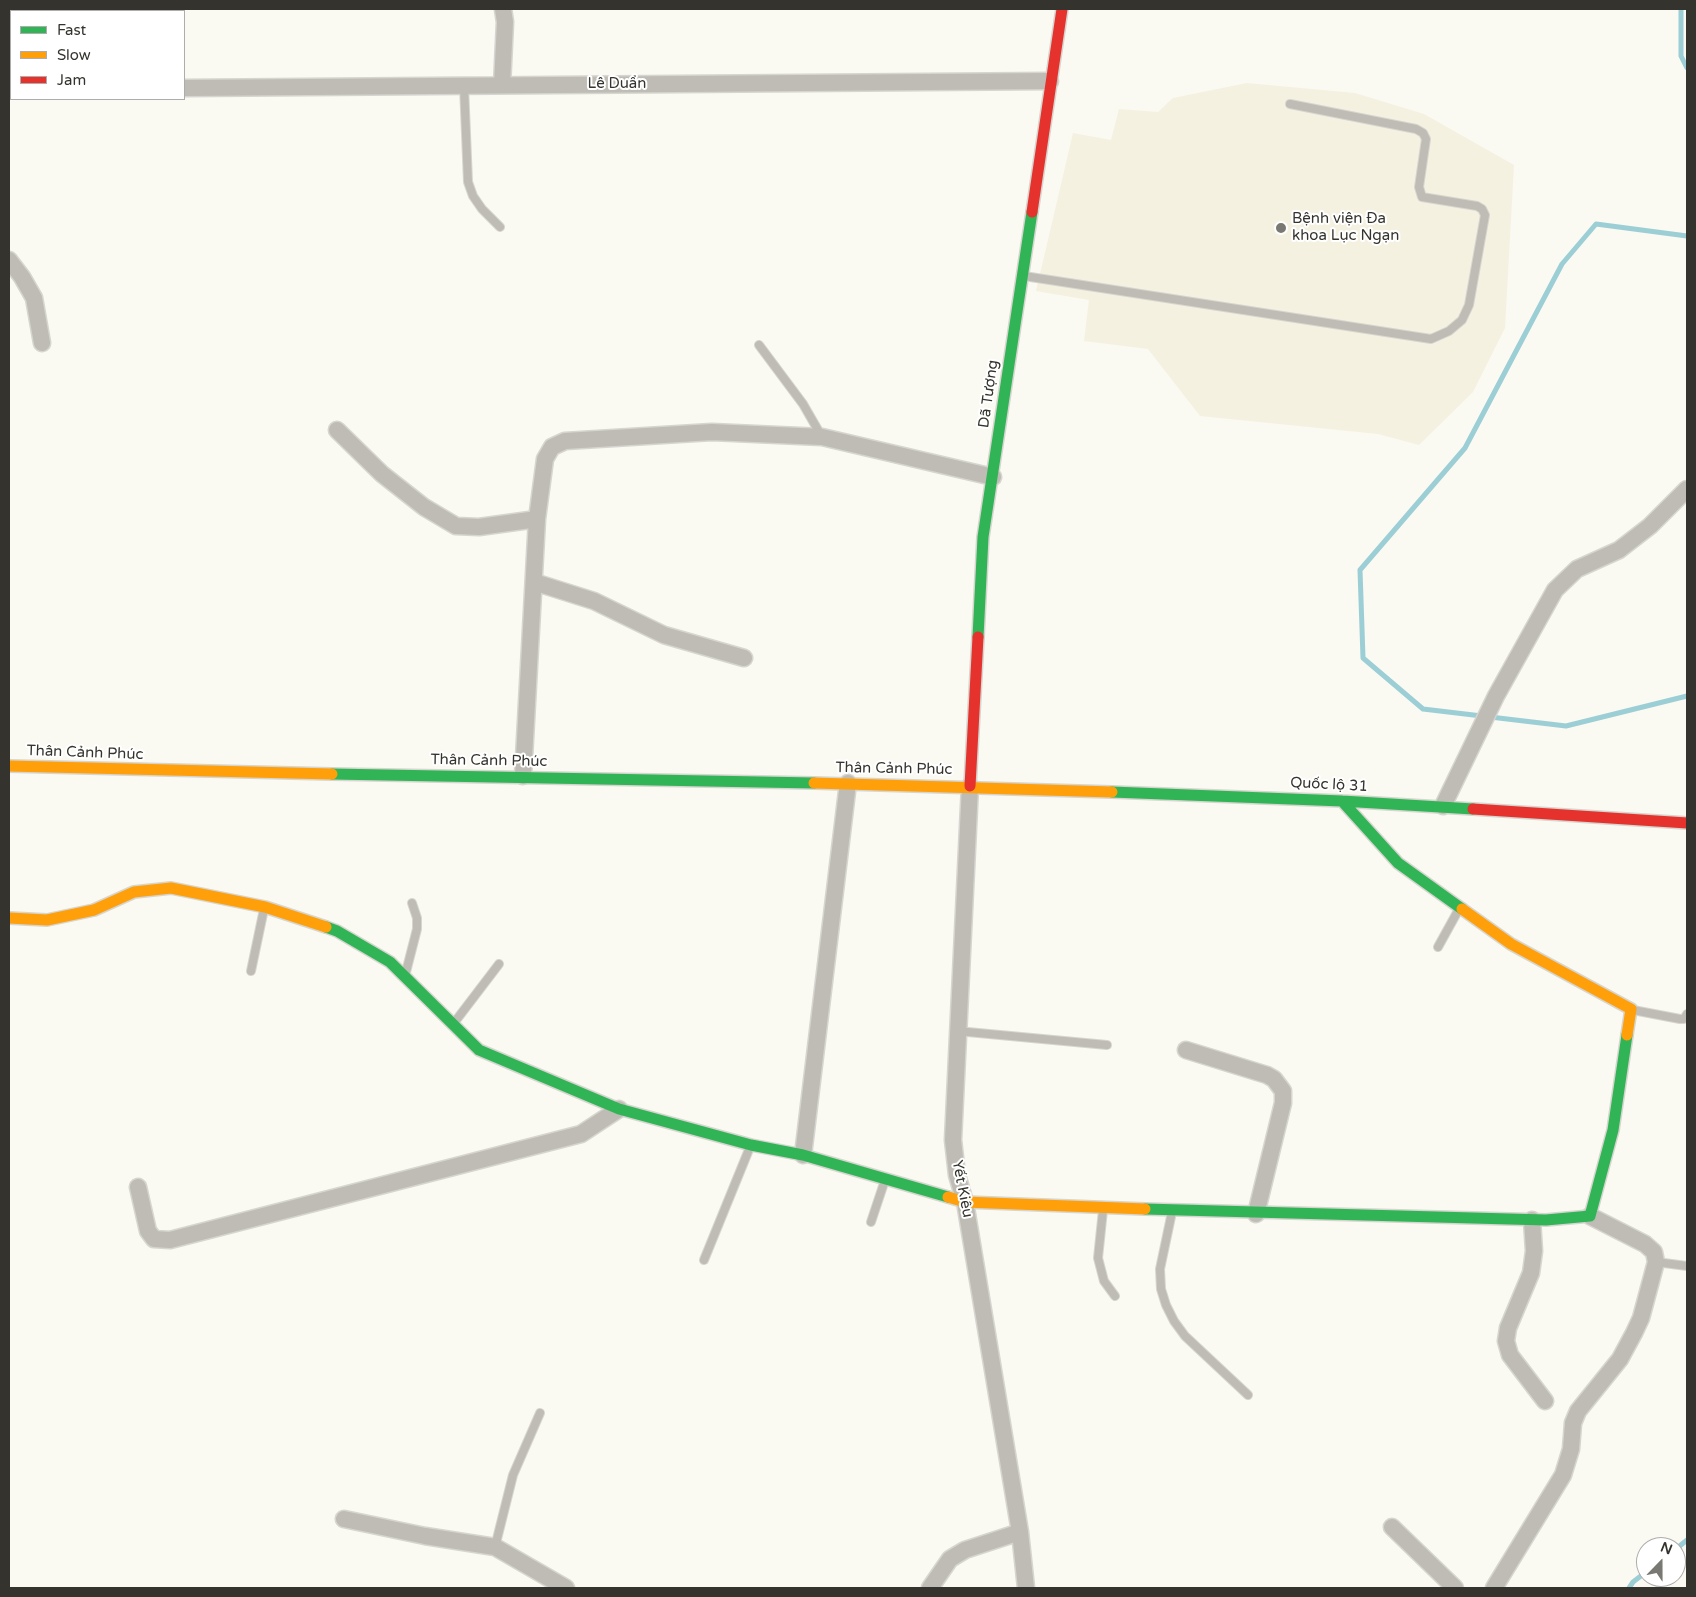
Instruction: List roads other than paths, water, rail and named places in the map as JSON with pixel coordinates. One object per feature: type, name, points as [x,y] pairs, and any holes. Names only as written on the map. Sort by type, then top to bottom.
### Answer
[{"type":"main road","name":"Dã Tượng","points":[[970,786],[983,537],[1062,9]]},
{"type":"main road","name":"Thân Cảnh Phúc","points":[[9,766],[286,774],[523,776],[970,786]]},
{"type":"main road","name":"Quốc lộ 31","points":[[970,786],[1443,806],[1687,824]]},
{"type":"main road","points":[[9,918],[47,920],[94,910],[134,892],[171,888],[265,907],[337,931],[390,962],[479,1050],[619,1109],[751,1145],[803,1156],[886,1178],[965,1202],[1256,1214],[1532,1220],[1590,1216],[1614,1130],[1631,1009],[1511,944],[1459,907],[1398,863],[1342,801]]},
{"type":"street","points":[[502,85],[505,22],[503,9]]},
{"type":"street","name":"Lê Duẩn","points":[[185,88],[1050,81]]},
{"type":"street","points":[[9,260],[22,277],[34,298],[42,343]]},
{"type":"street","points":[[337,430],[382,474],[424,507],[456,526],[479,527],[537,519]]},
{"type":"street","points":[[523,776],[537,519],[545,460],[552,447],[565,440],[712,432],[822,437],[992,477]]},
{"type":"street","points":[[1443,806],[1496,696],[1555,590],[1578,568],[1619,550],[1650,526],[1687,489]]},
{"type":"street","points":[[534,582],[594,601],[664,635],[744,658]]},
{"type":"street","points":[[803,1156],[848,783]]},
{"type":"street","name":"Yết Kiêu","points":[[970,786],[953,1140],[957,1174],[965,1202],[1020,1532],[1026,1588]]},
{"type":"street","points":[[1186,1050],[1267,1075],[1274,1079],[1282,1090],[1282,1103],[1256,1214]]},
{"type":"street","points":[[138,1187],[148,1230],[154,1239],[161,1241],[170,1240],[581,1134],[619,1109]]},
{"type":"street","points":[[1494,1588],[1563,1475],[1571,1449],[1573,1423],[1578,1411],[1620,1359],[1634,1333],[1641,1318],[1656,1262],[1654,1252],[1645,1244],[1590,1216]]},
{"type":"street","points":[[1532,1220],[1534,1251],[1531,1273],[1508,1328],[1506,1341],[1510,1355],[1545,1402]]},
{"type":"street","points":[[344,1519],[425,1536],[495,1547],[566,1588]]},
{"type":"street","points":[[1392,1526],[1455,1588]]},
{"type":"street","points":[[930,1588],[950,1559],[965,1550],[1020,1532]]},
{"type":"lane","points":[[464,86],[468,182],[473,196],[482,210],[500,227]]},
{"type":"lane","points":[[1022,275],[1431,339],[1448,331],[1462,320],[1470,305],[1485,215],[1482,209],[1477,206],[1422,197],[1419,187],[1426,139],[1423,133],[1416,129],[1290,104]]},
{"type":"lane","points":[[758,345],[803,404],[822,437]]},
{"type":"lane","points":[[405,977],[417,929],[417,918],[412,903]]},
{"type":"lane","points":[[251,971],[265,907]]},
{"type":"lane","points":[[1438,948],[1459,907]]},
{"type":"lane","points":[[453,1024],[499,964]]},
{"type":"lane","points":[[1631,1009],[1680,1019],[1684,1019],[1687,1014]]},
{"type":"lane","points":[[957,1031],[1107,1045]]},
{"type":"lane","points":[[704,1260],[751,1145]]},
{"type":"lane","points":[[871,1222],[886,1178]]},
{"type":"lane","points":[[1103,1208],[1098,1258],[1104,1281],[1115,1296]]},
{"type":"lane","points":[[1172,1210],[1160,1269],[1161,1289],[1166,1305],[1174,1321],[1185,1336],[1248,1395]]},
{"type":"lane","points":[[1656,1262],[1687,1266]]},
{"type":"lane","points":[[495,1547],[513,1475],[540,1413]]},
{"type":"waterway","points":[[1681,9],[1681,56],[1687,68]]},
{"type":"waterway","points":[[1687,236],[1596,224],[1562,264],[1465,448],[1360,570],[1363,658],[1423,709],[1566,726],[1687,696]]},
{"type":"waterway","points":[[1629,1588],[1636,1580]]},
{"type":"place","name":"Bệnh viện Đa khoa Lục Ngạn","points":[[1281,228]]}]
